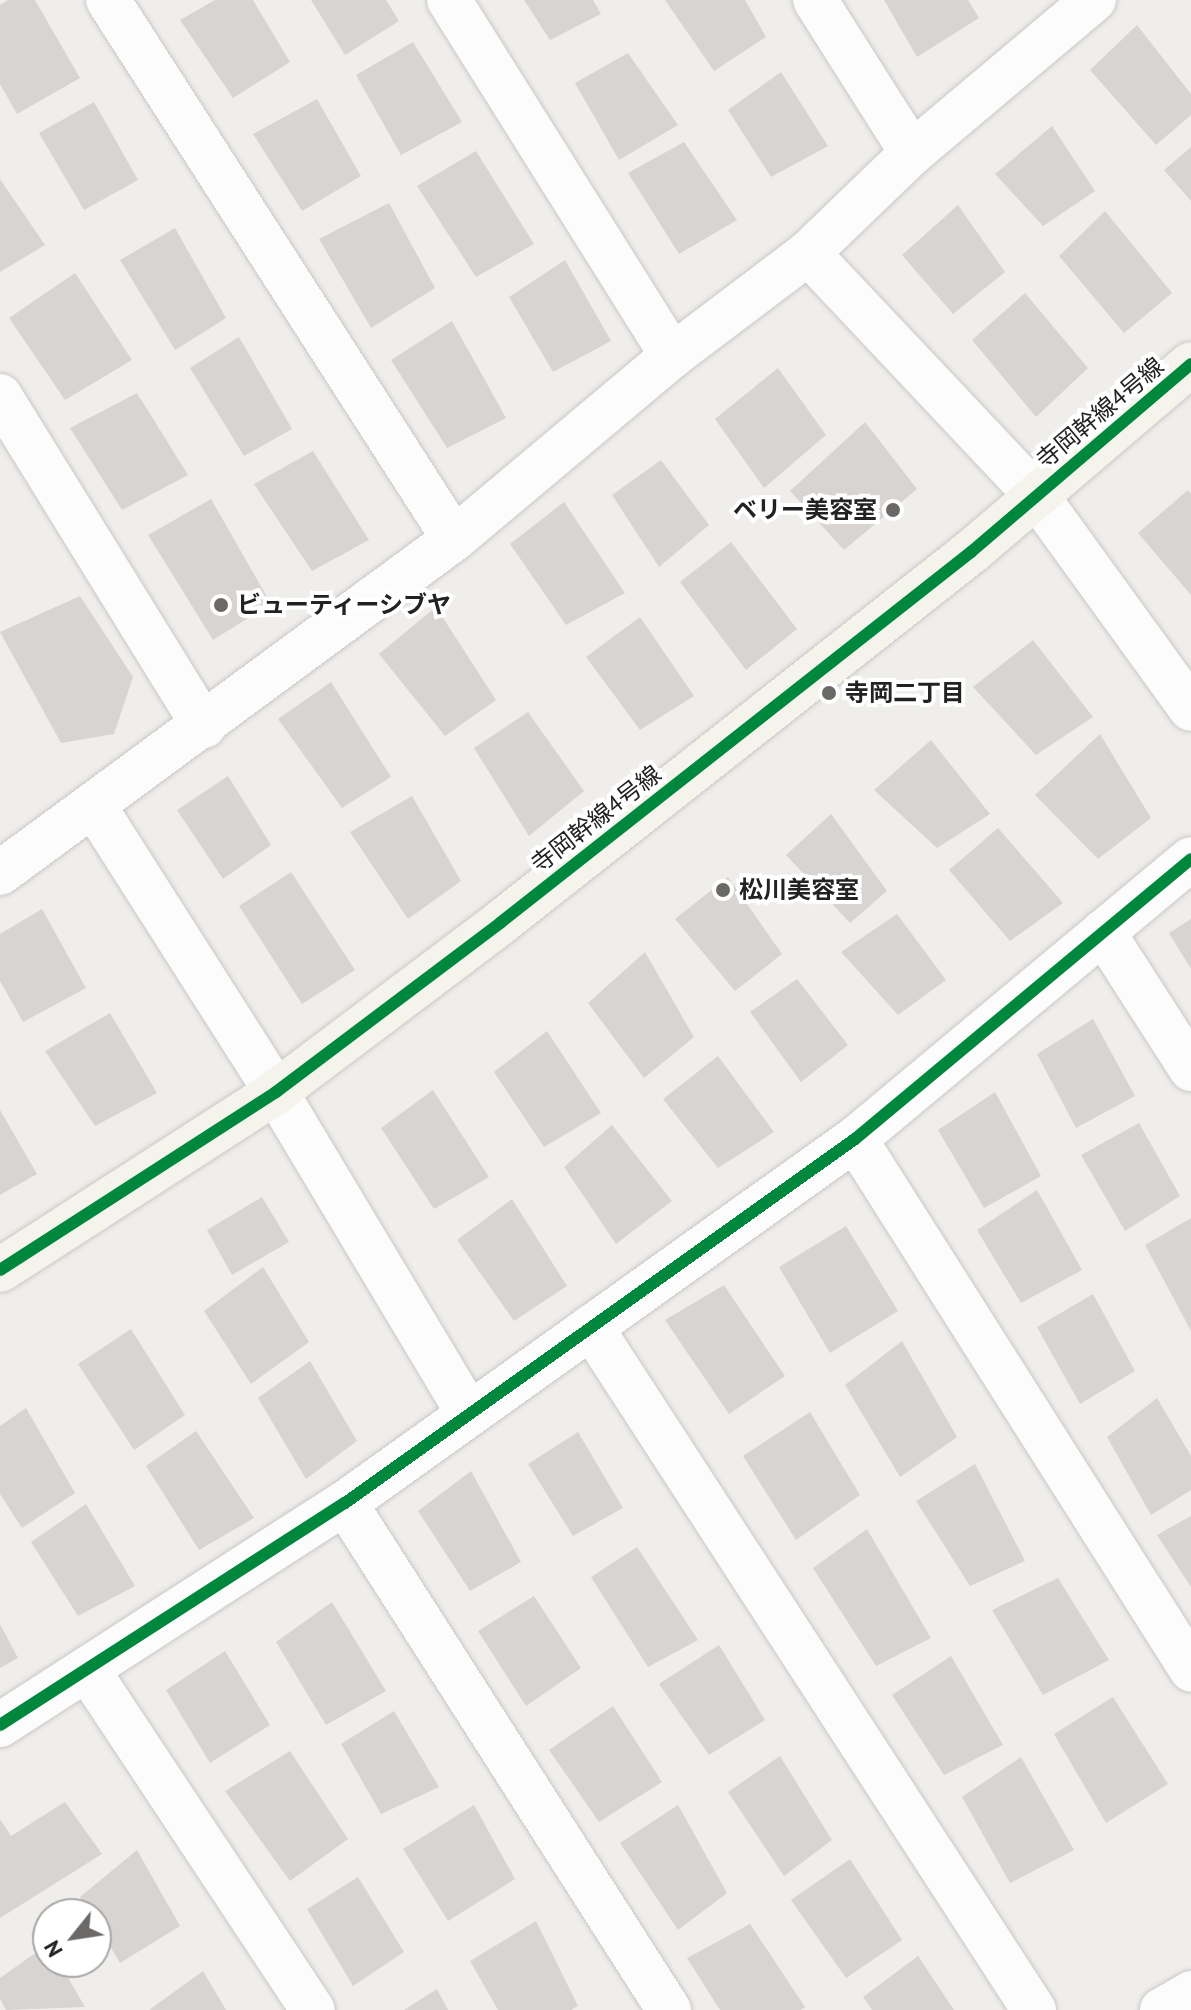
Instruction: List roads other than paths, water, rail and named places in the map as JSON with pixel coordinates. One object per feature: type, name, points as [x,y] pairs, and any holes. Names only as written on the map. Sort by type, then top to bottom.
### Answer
[{"type":"street","points":[[108,0],[454,539]]},
{"type":"street","points":[[449,0],[672,356]]},
{"type":"street","points":[[815,0],[912,153]]},
{"type":"street","points":[[0,873],[204,726],[454,539],[672,356],[808,253],[912,153],[1094,0]]},
{"type":"street","points":[[808,253],[1036,495],[1191,709]]},
{"type":"street","name":"寺岡幹線4号線","points":[[0,1270],[276,1092],[500,923],[971,552],[1191,364]]},
{"type":"street","points":[[0,396],[204,726]]},
{"type":"street","points":[[94,806],[276,1092],[469,1414]]},
{"type":"street","points":[[0,1725],[345,1503],[855,1139],[1191,859]]},
{"type":"street","points":[[1103,932],[1191,1069]]},
{"type":"street","points":[[855,1139],[1191,1669]]},
{"type":"street","points":[[591,1327],[1034,2010]]},
{"type":"street","points":[[345,1503],[669,2010]]},
{"type":"street","points":[[87,1669],[313,2010]]},
{"type":"street","points":[[1162,2010],[1191,1993]]},
{"type":"place","name":"ベリー美容室","points":[[893,510]]},
{"type":"place","name":"ビューティーシブヤ","points":[[221,605]]},
{"type":"place","name":"寺岡二丁目","points":[[829,693]]},
{"type":"place","name":"松川美容室","points":[[723,890]]}]
